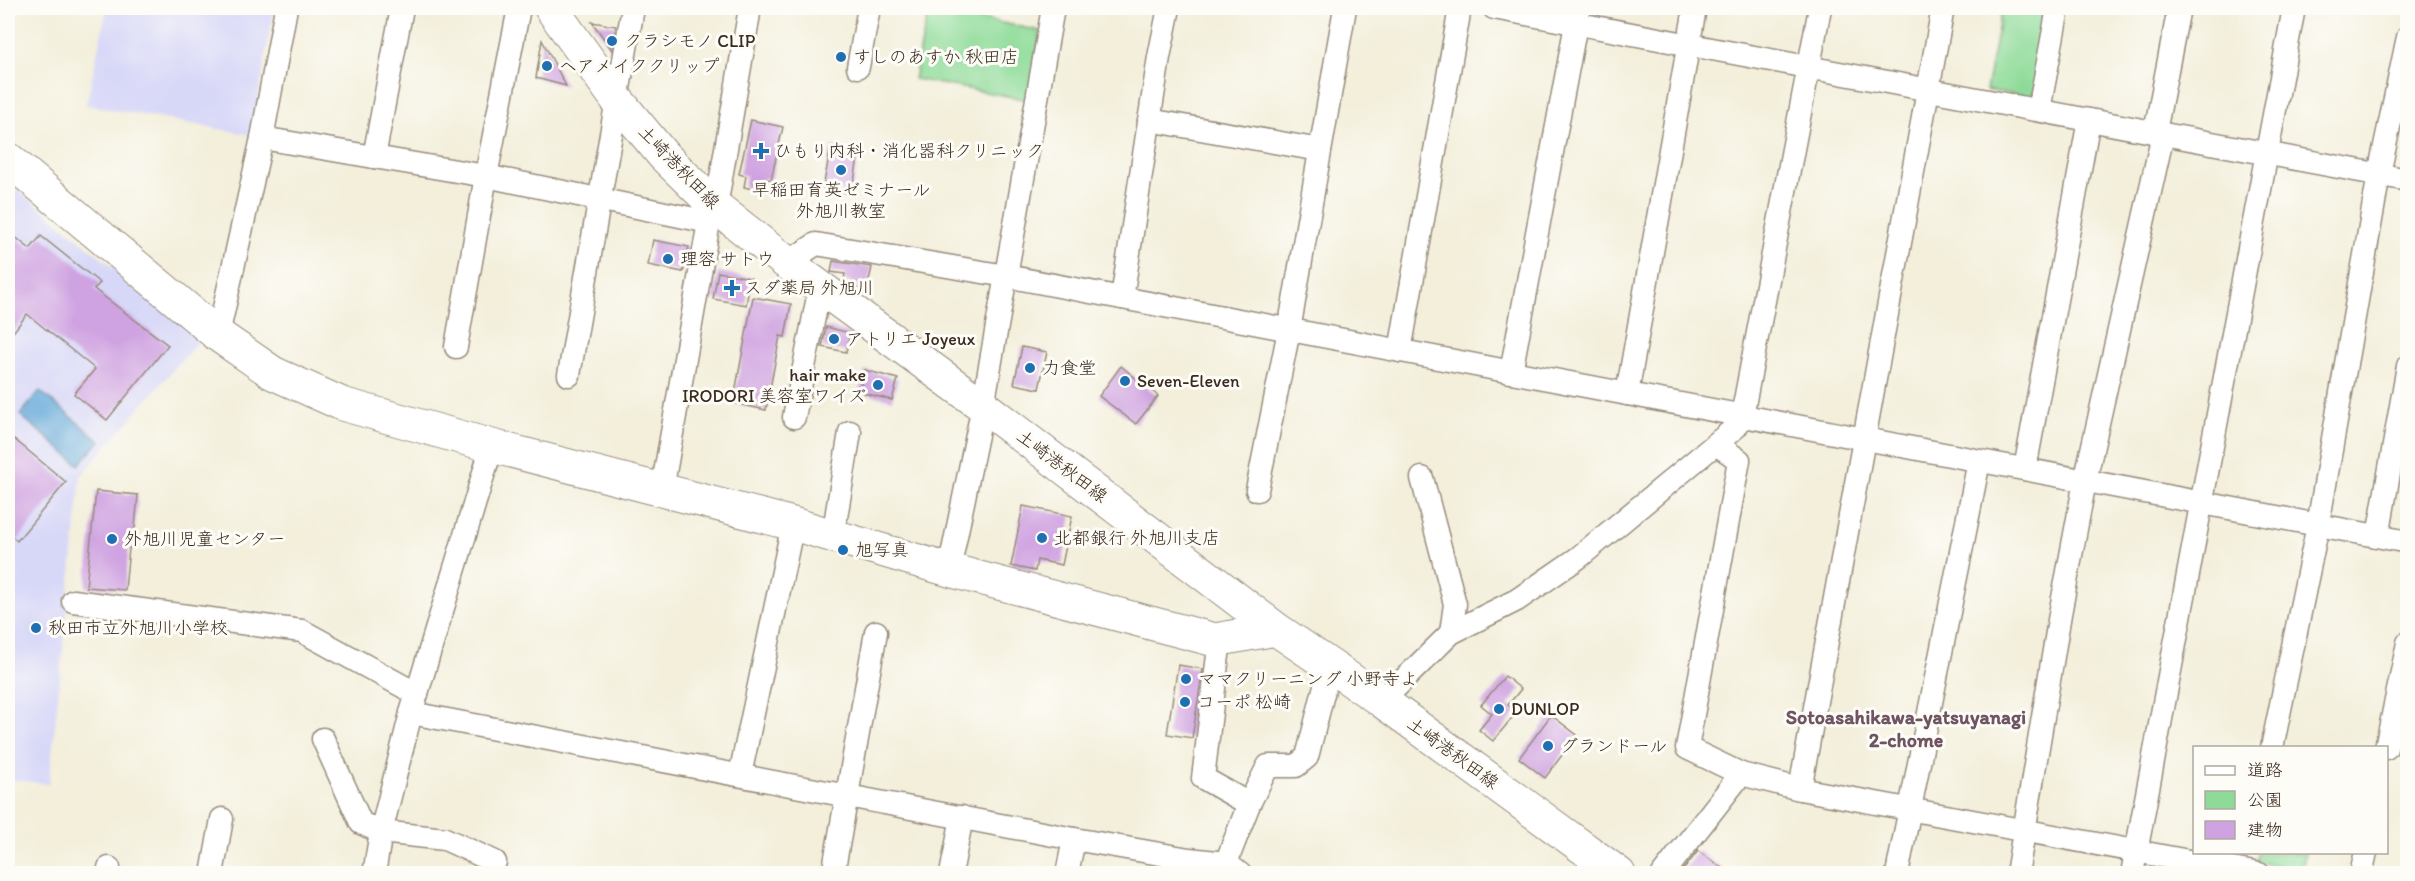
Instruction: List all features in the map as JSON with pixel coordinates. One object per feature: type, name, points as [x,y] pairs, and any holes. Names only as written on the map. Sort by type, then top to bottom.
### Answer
[{"type":"main road","name":"土崎港秋田線","points":[[551,8],[618,101],[712,214],[787,263],[983,406],[1275,629],[1382,701],[1619,873]]},
{"type":"main road","points":[[8,159],[218,335],[273,373],[342,404],[492,446],[793,524],[949,570],[1215,640],[1275,629]]},
{"type":"street","points":[[218,335],[262,138],[286,8]]},
{"type":"street","points":[[374,157],[402,8]]},
{"type":"street","points":[[456,347],[519,8]]},
{"type":"street","points":[[569,375],[633,8]]},
{"type":"street","points":[[662,490],[750,8]]},
{"type":"street","points":[[858,68],[869,8]]},
{"type":"street","points":[[949,570],[983,406],[1053,8]]},
{"type":"street","points":[[1122,298],[1149,120],[1169,8]]},
{"type":"street","points":[[1257,490],[1289,330],[1345,8]]},
{"type":"street","points":[[1400,351],[1460,8]]},
{"type":"street","points":[[1494,8],[1578,15],[1689,44],[2408,180]]},
{"type":"street","points":[[1627,394],[1695,8]]},
{"type":"street","points":[[1382,701],[1451,633],[1517,600],[1578,558],[1736,427],[1742,416],[1820,8]]},
{"type":"street","points":[[1800,789],[1943,8]]},
{"type":"street","points":[[2040,110],[2058,8]]},
{"type":"street","points":[[2017,873],[2060,614],[2085,481],[2159,133],[2179,8]]},
{"type":"street","points":[[2132,873],[2294,8]]},
{"type":"street","points":[[1511,372],[1578,15]]},
{"type":"street","points":[[2272,746],[2318,525],[2379,174],[2408,37]]},
{"type":"street","points":[[1149,120],[1320,150]]},
{"type":"street","points":[[2025,469],[2090,120]]},
{"type":"street","points":[[262,138],[486,176],[601,200],[712,214]]},
{"type":"street","points":[[787,263],[816,244],[1006,276],[2408,542]]},
{"type":"street","points":[[794,417],[820,287]]},
{"type":"street","points":[[2378,536],[2408,366]]},
{"type":"street","points":[[833,536],[850,432]]},
{"type":"street","points":[[1716,444],[1739,459],[1688,748],[1741,774],[1800,789],[2136,851],[2250,868]]},
{"type":"street","points":[[374,873],[381,831],[414,703],[492,446]]},
{"type":"street","points":[[1897,873],[1979,461]]},
{"type":"street","points":[[1422,478],[1455,604],[1451,633]]},
{"type":"street","points":[[740,775],[793,524]]},
{"type":"street","points":[[73,601],[302,632],[414,703],[740,775],[1074,839],[1188,866],[1234,868],[1249,804],[1268,766],[1296,766],[1308,757],[1330,666]]},
{"type":"street","points":[[833,873],[876,632]]},
{"type":"street","points":[[1220,639],[1203,778],[1249,804]]},
{"type":"street","points":[[2386,746],[2408,643]]},
{"type":"street","points":[[323,739],[361,823],[381,831],[445,839],[495,862]]},
{"type":"street","points":[[1663,873],[1741,774]]},
{"type":"street","points":[[951,873],[962,817]]},
{"type":"street","points":[[212,873],[222,819]]},
{"type":"street","points":[[1067,873],[1074,839]]},
{"type":"street","points":[[2361,873],[2366,854]]},
{"type":"shaded area","points":[[107,8],[274,8],[252,135],[86,105]]},
{"type":"shaded area","name":"秋田市立外旭川小学校","points":[[13,186],[201,338],[81,476],[49,784],[8,779],[8,192]]},
{"type":"green space","points":[[929,8],[1041,31],[1028,100],[914,79]]},
{"type":"green space","points":[[2002,8],[2049,8],[2033,97],[1986,90]]},
{"type":"green space","points":[[2258,854],[2305,854],[2302,871],[2257,862]]},
{"type":"water","points":[[40,391],[100,441],[79,465],[20,415]]},
{"type":"building","name":"クラシモノ CLIP","points":[[592,22],[616,26],[612,50]]},
{"type":"building","name":"ヘアメイククリップ","points":[[542,40],[566,86],[536,78]]},
{"type":"building","name":"ひもり内科・消化器科クリニック","points":[[751,120],[783,127],[771,180],[763,178],[760,191],[744,187],[746,176],[739,174]]},
{"type":"building","name":"早稲田育英ゼミナール 外旭川教室","points":[[831,146],[859,151],[852,194],[823,188]]},
{"type":"building","points":[[8,231],[30,249],[41,236],[100,283],[94,289],[168,345],[107,420],[74,394],[95,369],[27,314],[8,339]]},
{"type":"building","name":"理容 サトウ","points":[[653,240],[689,247],[683,272],[648,265]]},
{"type":"building","points":[[833,261],[872,267],[867,290],[852,287],[852,282],[844,280],[845,274],[831,272]]},
{"type":"building","name":"スダ薬局 外旭川","points":[[718,272],[751,278],[746,305],[713,299]]},
{"type":"building","points":[[753,297],[791,304],[785,337],[780,336],[766,410],[733,403]]},
{"type":"building","name":"アトリエ Joyeux","points":[[826,327],[850,333],[846,352],[822,347]]},
{"type":"building","name":"力食堂","points":[[1022,347],[1047,352],[1039,389],[1014,384]]},
{"type":"building","name":"Seven-Eleven","points":[[1121,366],[1158,396],[1136,424],[1099,396]]},
{"type":"building","name":"hair make IRODORI 美容室ワイズ","points":[[865,370],[898,379],[892,400],[859,392]]},
{"type":"building","points":[[8,434],[66,482],[17,541],[8,533]]},
{"type":"building","name":"外旭川児童センター","points":[[96,491],[138,495],[133,548],[129,548],[125,590],[86,587]]},
{"type":"building","name":"北都銀行 外旭川支店","points":[[1023,506],[1072,516],[1062,565],[1037,560],[1035,571],[1011,566]]},
{"type":"building","name":"コーポ 松崎","points":[[1178,665],[1203,669],[1192,738],[1167,734]]},
{"type":"building","name":"DUNLOP","points":[[1505,676],[1521,689],[1508,705],[1517,712],[1493,741],[1479,730],[1492,714],[1481,705]]},
{"type":"building","name":"グランドール","points":[[1551,715],[1577,735],[1545,778],[1519,758]]},
{"type":"building","points":[[1698,851],[1729,873],[1681,873]]},
{"type":"place","name":"クラシモノ CLIP","points":[[612,41]]},
{"type":"place","name":"すしのあすか 秋田店","points":[[841,57]]},
{"type":"place","name":"ヘアメイククリップ","points":[[547,66]]},
{"type":"place","name":"ひもり内科・消化器科クリニック","points":[[761,151]]},
{"type":"place","name":"早稲田育英ゼミナール 外旭川教室","points":[[841,170]]},
{"type":"place","name":"理容 サトウ","points":[[668,259]]},
{"type":"place","name":"スダ薬局 外旭川","points":[[732,288]]},
{"type":"place","name":"アトリエ Joyeux","points":[[834,339]]},
{"type":"place","name":"力食堂","points":[[1030,368]]},
{"type":"place","name":"Seven-Eleven","points":[[1125,381]]},
{"type":"place","name":"hair make IRODORI 美容室ワイズ","points":[[878,385]]},
{"type":"place","name":"北都銀行 外旭川支店","points":[[1042,538]]},
{"type":"place","name":"外旭川児童センター","points":[[112,539]]},
{"type":"place","name":"旭写真","points":[[843,550]]},
{"type":"place","name":"秋田市立外旭川小学校","points":[[36,628]]},
{"type":"place","name":"ママクリーニング 小野寺よ","points":[[1186,679]]},
{"type":"place","name":"コーポ 松崎","points":[[1185,702]]},
{"type":"place","name":"DUNLOP","points":[[1499,709]]},
{"type":"place","name":"グランドール","points":[[1548,746]]},
{"type":"district","name":"Sotoasahikawa-yatsuyanagi 2-chome","points":[[1906,728]]}]
